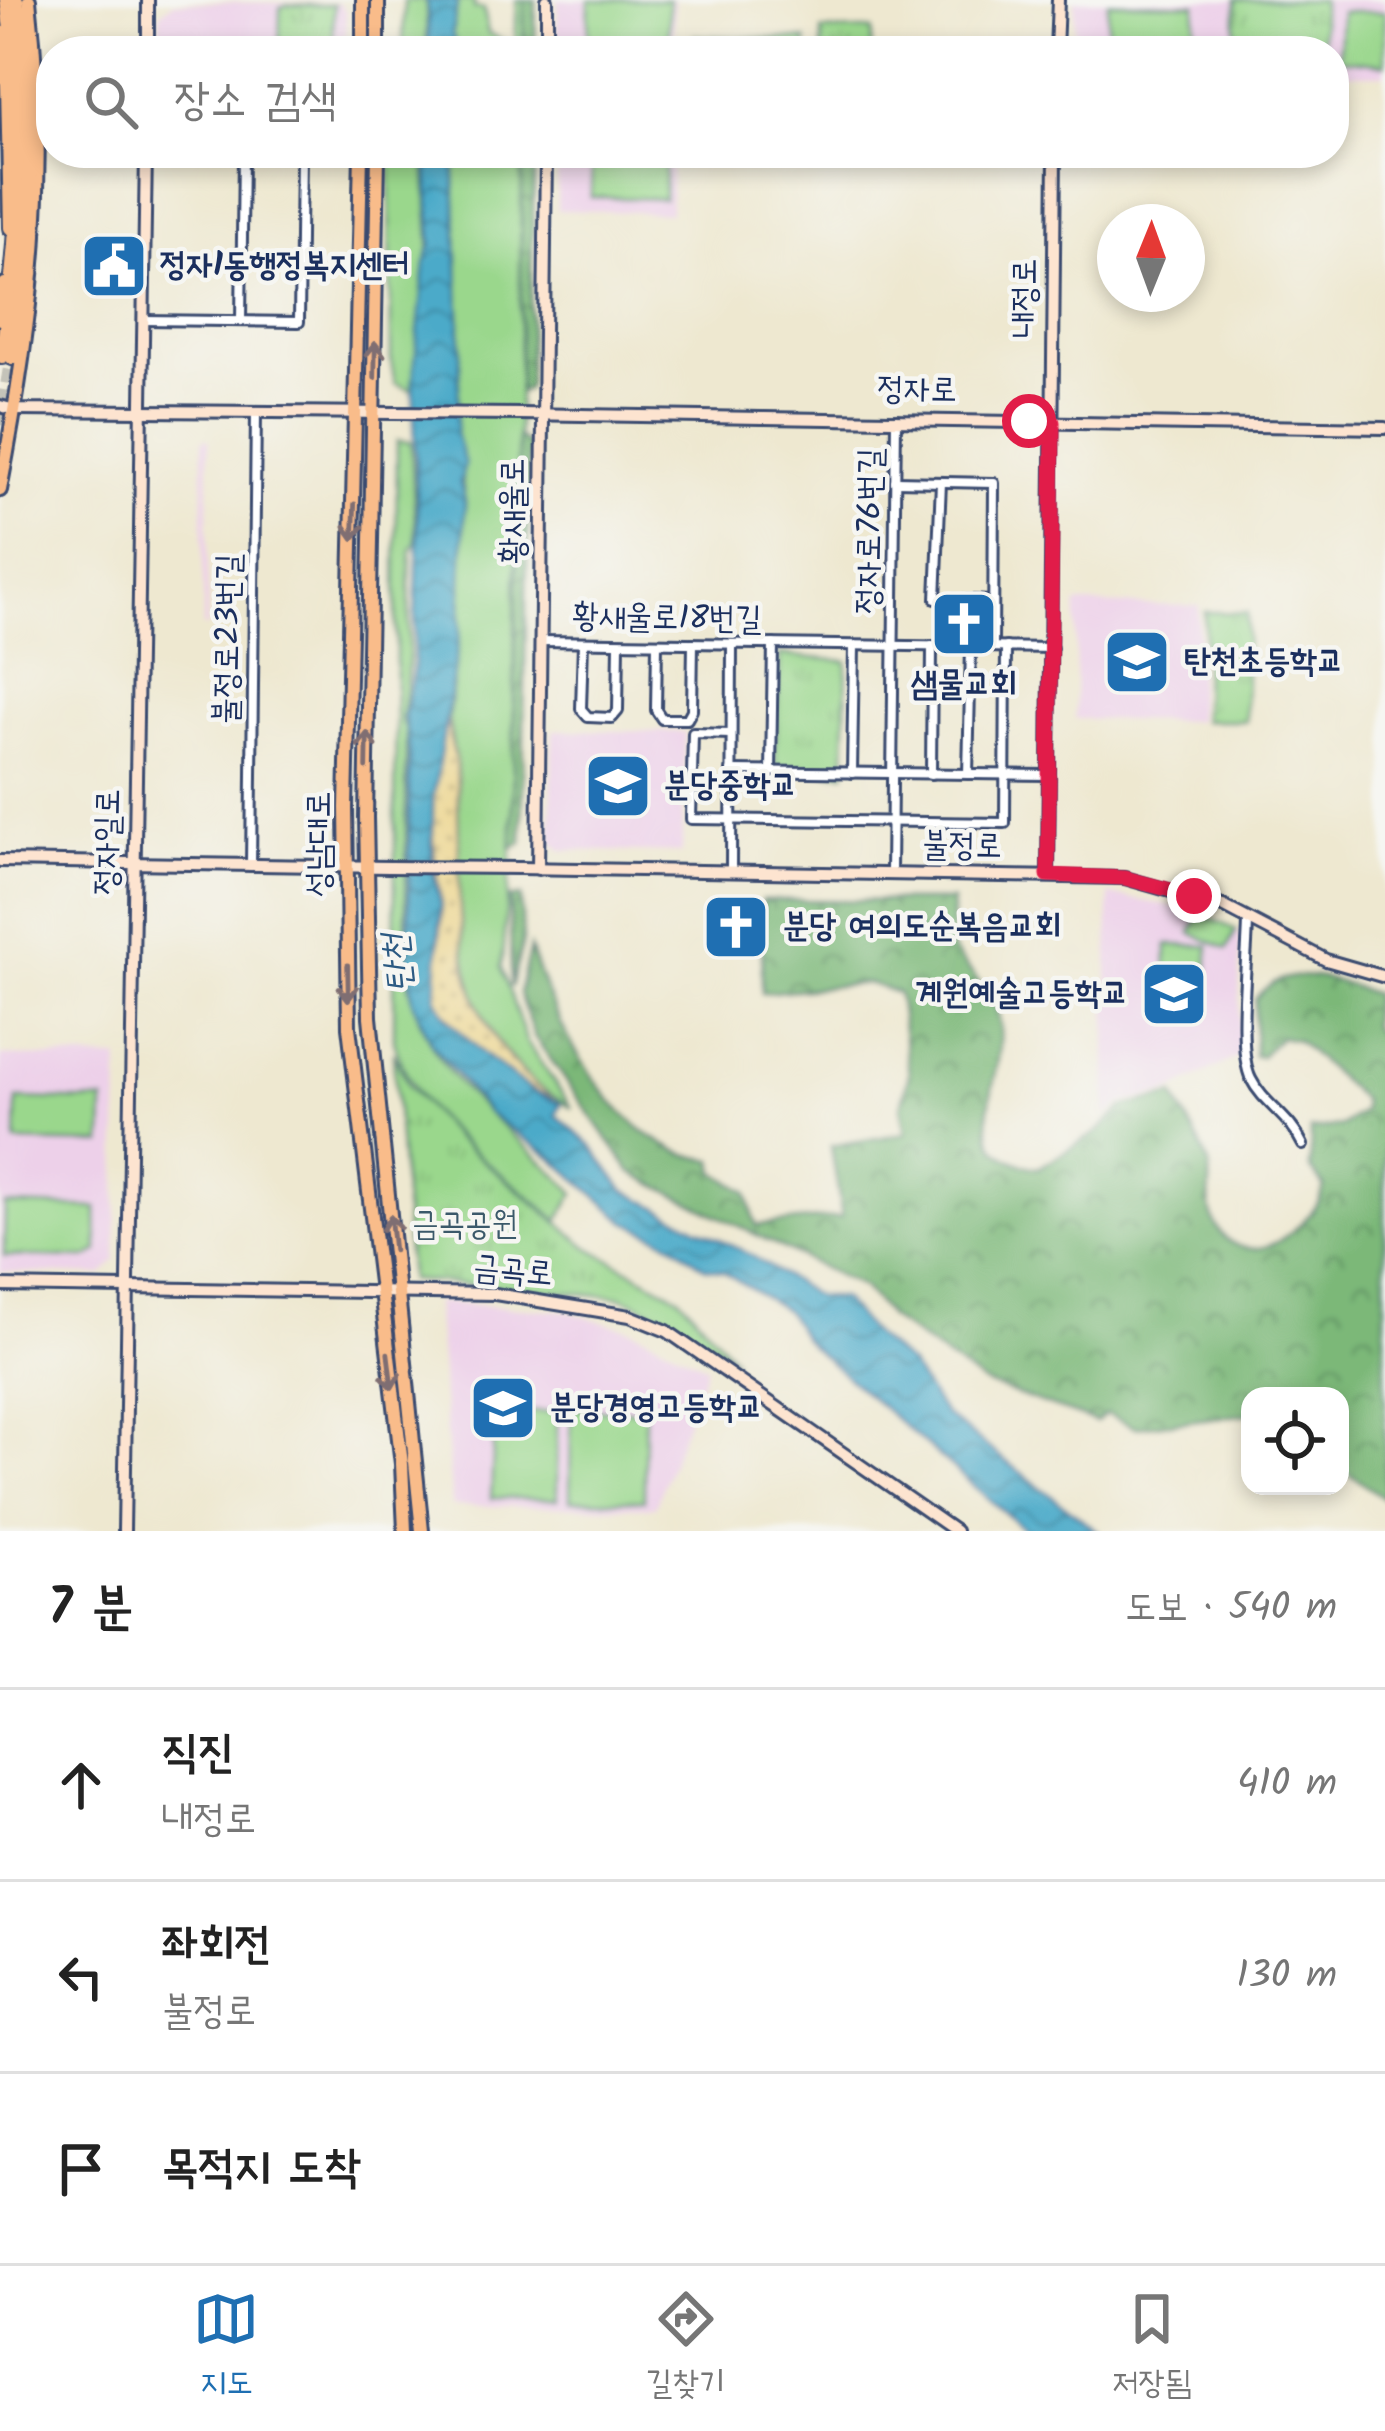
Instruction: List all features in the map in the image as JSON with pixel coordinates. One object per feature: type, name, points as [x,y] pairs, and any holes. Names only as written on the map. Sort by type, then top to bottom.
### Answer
[{"type":"highway","points":[[7,0],[19,138],[17,248],[7,356]]},
{"type":"highway","points":[[7,356],[29,195],[27,77],[16,0]]},
{"type":"main road","points":[[29,0],[36,55]]},
{"type":"main road","points":[[363,0],[363,36]]},
{"type":"main road","points":[[378,0],[379,36]]},
{"type":"main road","points":[[0,32],[10,171],[10,249],[0,319]]},
{"type":"main road","points":[[0,490],[38,248],[43,168]]},
{"type":"main road","name":"성남대로","points":[[361,168],[349,1027],[405,1531]]},
{"type":"main road","name":"성남대로","points":[[378,168],[367,867],[370,1017],[422,1531]]},
{"type":"street","points":[[148,0],[148,36]]},
{"type":"street","points":[[547,0],[547,36]]},
{"type":"street","points":[[1057,36],[1058,0]]},
{"type":"street","name":"정자일로","points":[[124,1531],[146,168]]},
{"type":"street","points":[[241,321],[243,168]]},
{"type":"street","points":[[143,320],[299,322],[301,168]]},
{"type":"street","name":"황새울로","points":[[538,869],[546,168]]},
{"type":"street","name":"내정로","points":[[1048,875],[1054,168]]},
{"type":"street","points":[[0,406],[15,410],[374,413]]},
{"type":"street","name":"불정로23번길","points":[[250,868],[256,412]]},
{"type":"street","name":"정자로","points":[[374,413],[896,417],[1385,428]]},
{"type":"street","name":"정자로76번길","points":[[891,873],[896,417]]},
{"type":"street","points":[[895,481],[994,483],[993,647]]},
{"type":"street","points":[[940,482],[936,599],[993,601]]},
{"type":"street","name":"황새울로18번길","points":[[541,641],[1052,648]]},
{"type":"street","points":[[583,642],[581,710],[588,717],[611,718],[618,711],[619,642]]},
{"type":"street","points":[[657,643],[656,710],[662,719],[687,719],[692,710],[693,643]]},
{"type":"street","points":[[731,644],[731,871]]},
{"type":"street","points":[[771,772],[773,644]]},
{"type":"street","points":[[852,773],[854,646]]},
{"type":"street","points":[[932,646],[932,774]]},
{"type":"street","points":[[968,774],[971,647]]},
{"type":"street","points":[[731,734],[693,733],[692,818],[1005,823],[1006,647]]},
{"type":"street","points":[[731,771],[1048,775]]},
{"type":"street","points":[[0,861],[367,867]]},
{"type":"street","name":"불정로","points":[[367,867],[1048,875],[1146,881],[1248,918],[1326,959],[1385,976]]},
{"type":"street","points":[[1248,918],[1246,1066],[1291,1120],[1303,1144]]},
{"type":"street","name":"금곡로","points":[[0,1286],[495,1294],[576,1305],[650,1323],[955,1531]]},
{"type":"shaded area","points":[[558,0],[674,0],[674,36],[557,36]]},
{"type":"shaded area","points":[[1075,0],[1236,0],[1235,36],[1074,36]]},
{"type":"shaded area","points":[[1322,0],[1385,0],[1385,74],[1349,74],[1349,36],[1322,36]]},
{"type":"shaded area","points":[[174,2],[339,3],[346,12],[345,36],[160,36],[160,13]]},
{"type":"shaded area","points":[[558,168],[672,168],[670,213],[557,210]]},
{"type":"shaded area","points":[[209,438],[207,627],[203,627],[203,439]]},
{"type":"shaded area","name":"탄천초등학교","points":[[1076,604],[1199,606],[1197,721],[1075,719]]},
{"type":"shaded area","name":"분당중학교","points":[[553,730],[685,732],[682,853],[561,850],[551,840]]},
{"type":"shaded area","name":"계원예술고등학교","points":[[1109,895],[1199,911],[1240,932],[1239,1056],[1169,1092],[1124,1102],[1106,1116]]},
{"type":"shaded area","points":[[0,1056],[119,1059],[116,1261],[101,1275],[0,1272]]},
{"type":"shaded area","points":[[435,1302],[564,1311],[634,1330],[707,1366],[655,1507],[452,1506]]},
{"type":"green space","points":[[404,0],[426,0],[427,36],[403,36]]},
{"type":"green space","points":[[458,0],[474,0],[474,8],[484,9],[488,33],[494,36],[453,36]]},
{"type":"green space","points":[[517,0],[524,0],[523,36],[515,36]]},
{"type":"green space","points":[[524,0],[536,0],[535,36],[523,36]]},
{"type":"green space","points":[[589,0],[669,0],[669,36],[588,36]]},
{"type":"green space","points":[[1236,0],[1322,0],[1322,36],[1235,36]]},
{"type":"green space","points":[[1108,2],[1196,4],[1195,36],[1107,36]]},
{"type":"green space","points":[[334,5],[333,36],[279,36],[280,8]]},
{"type":"green space","points":[[1341,12],[1385,12],[1385,64],[1349,60],[1349,36],[1340,36]]},
{"type":"green space","points":[[872,30],[872,36],[822,36],[822,31]]},
{"type":"green space","points":[[390,168],[426,168],[430,242],[412,390],[395,383]]},
{"type":"green space","points":[[455,168],[522,168],[512,848],[501,968],[527,1043],[572,1108],[535,1085],[496,1042],[469,986],[460,951],[456,766],[448,719],[460,631],[465,502],[456,435],[461,347]]},
{"type":"green space","points":[[522,168],[535,168],[528,387],[519,394]]},
{"type":"green space","points":[[592,168],[665,168],[664,199],[591,197]]},
{"type":"green space","points":[[518,437],[529,446],[522,843],[512,848]]},
{"type":"green space","points":[[397,441],[411,442],[416,542],[411,550],[401,720],[406,729],[406,967],[415,1007],[448,1070],[575,1193],[558,1221],[439,1120],[404,1069],[394,1040]]},
{"type":"green space","points":[[1205,612],[1247,613],[1245,721],[1203,721]]},
{"type":"green space","points":[[780,655],[847,661],[845,773],[778,768]]},
{"type":"green space","points":[[521,897],[523,941],[511,987],[510,898]]},
{"type":"green space","points":[[762,900],[952,901],[951,948],[986,990],[999,1018],[989,1109],[995,1146],[1011,1160],[1038,1168],[1096,1133],[1125,1106],[1174,1095],[1208,1162],[1214,1222],[1229,1241],[1250,1248],[1262,1248],[1286,1236],[1319,1201],[1324,1186],[1310,1168],[1311,1130],[1342,1126],[1363,1110],[1362,1100],[1297,1040],[1280,1037],[1261,1056],[1254,1056],[1255,999],[1267,987],[1296,977],[1328,979],[1374,994],[1371,1025],[1385,1044],[1385,1499],[1349,1473],[1349,1387],[1241,1387],[1241,1415],[1135,1427],[1106,1414],[1096,1422],[983,1383],[891,1319],[863,1288],[632,1173],[534,1036],[519,993],[530,948],[556,1014],[596,1081],[648,1134],[679,1151],[714,1160],[716,1172],[747,1192],[756,1225],[842,1217],[831,1146],[906,1133],[901,1107],[909,1074],[898,993],[868,983],[762,993]]},
{"type":"green space","points":[[1200,914],[1236,930],[1227,949],[1191,933]]},
{"type":"green space","points":[[1167,945],[1209,946],[1207,1004],[1166,1003]]},
{"type":"green space","name":"금곡공원","points":[[393,1052],[409,1086],[455,1138],[588,1247],[680,1297],[735,1360],[670,1318],[622,1297],[409,1280]]},
{"type":"green space","points":[[17,1099],[104,1101],[103,1144],[16,1142]]},
{"type":"green space","points":[[5,1205],[97,1208],[98,1251],[86,1258],[4,1256]]},
{"type":"green space","points":[[571,1409],[645,1410],[644,1500],[570,1500]]},
{"type":"green space","points":[[495,1412],[557,1412],[557,1499],[491,1498]]},
{"type":"sand","points":[[448,719],[456,764],[463,946],[472,987],[488,1026],[513,1063],[551,1097],[522,1084],[485,1056],[453,1023],[436,995],[442,914],[433,787]]},
{"type":"water","points":[[427,0],[458,0],[453,36],[428,36]]},
{"type":"water","name":"탄천","points":[[428,168],[455,168],[461,347],[456,435],[465,464],[460,482],[465,501],[460,631],[433,799],[432,866],[441,904],[436,997],[447,1018],[482,1053],[531,1091],[561,1104],[556,1115],[591,1145],[624,1190],[751,1255],[817,1297],[841,1298],[875,1337],[909,1364],[944,1414],[1098,1531],[1026,1531],[806,1342],[786,1311],[723,1271],[704,1267],[674,1244],[625,1221],[554,1159],[488,1113],[431,1043],[413,1001],[409,965],[409,749],[404,717],[413,671],[418,541],[413,381],[425,263],[432,243]]},
{"type":"tunnel","points":[[0,425],[12,357]]},
{"type":"place","name":"정자1동행정복지센터","points":[[114,266]]},
{"type":"place","name":"샘물교회","points":[[964,624]]},
{"type":"place","name":"탄천초등학교","points":[[1137,662]]},
{"type":"place","name":"분당중학교","points":[[618,786]]},
{"type":"place","name":"분당 여의도순복음교회","points":[[736,927]]},
{"type":"place","name":"계원예술고등학교","points":[[1174,994]]},
{"type":"place","name":"분당경영고등학교","points":[[503,1408]]},
{"type":"route","points":[[1029,421],[1053,422],[1048,875],[1146,881],[1194,896]]}]
